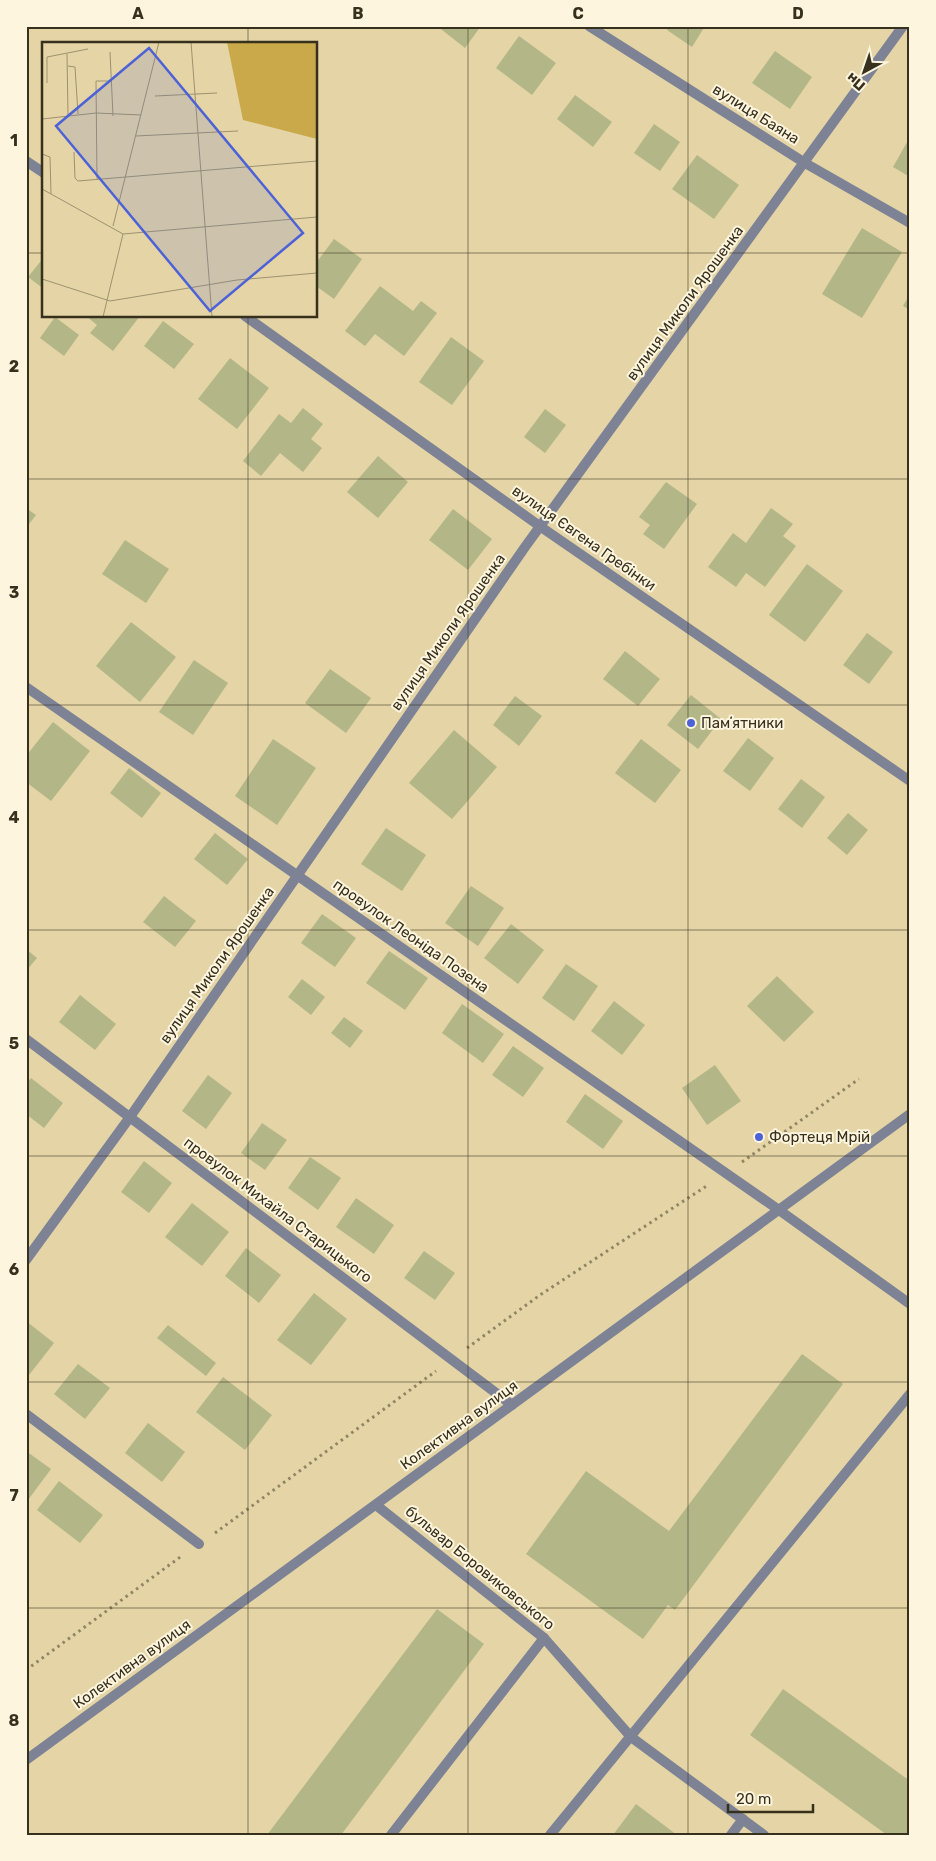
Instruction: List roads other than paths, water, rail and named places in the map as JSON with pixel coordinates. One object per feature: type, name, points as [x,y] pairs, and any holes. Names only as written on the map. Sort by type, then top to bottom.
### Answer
[{"type":"street","name":"вулиця Баяна","points":[[589,26],[805,163],[910,223]]},
{"type":"street","name":"вулиця Миколи Ярошенка","points":[[26,1260],[130,1117],[541,527],[903,26]]},
{"type":"street","points":[[26,161],[42,172]]},
{"type":"street","name":"вулиця Євгена Гребінки","points":[[248,318],[541,527],[910,780]]},
{"type":"street","name":"провулок Леоніда Позена","points":[[26,687],[727,1173],[910,1304]]},
{"type":"street","name":"провулок Михайла Старицького","points":[[26,1039],[512,1405]]},
{"type":"street","name":"Колективна вулиця","points":[[26,1760],[910,1114]]},
{"type":"street","points":[[550,1835],[632,1737],[910,1394]]},
{"type":"street","points":[[26,1414],[199,1544]]},
{"type":"street","name":"бульвар Боровиковського","points":[[376,1504],[544,1638],[632,1737],[764,1835]]},
{"type":"street","points":[[391,1835],[544,1638]]},
{"type":"street","points":[[731,1835],[743,1819]]},
{"type":"place","name":"Памʼятники","points":[[691,723]]},
{"type":"place","name":"Фортеця Мрій","points":[[759,1137]]}]
